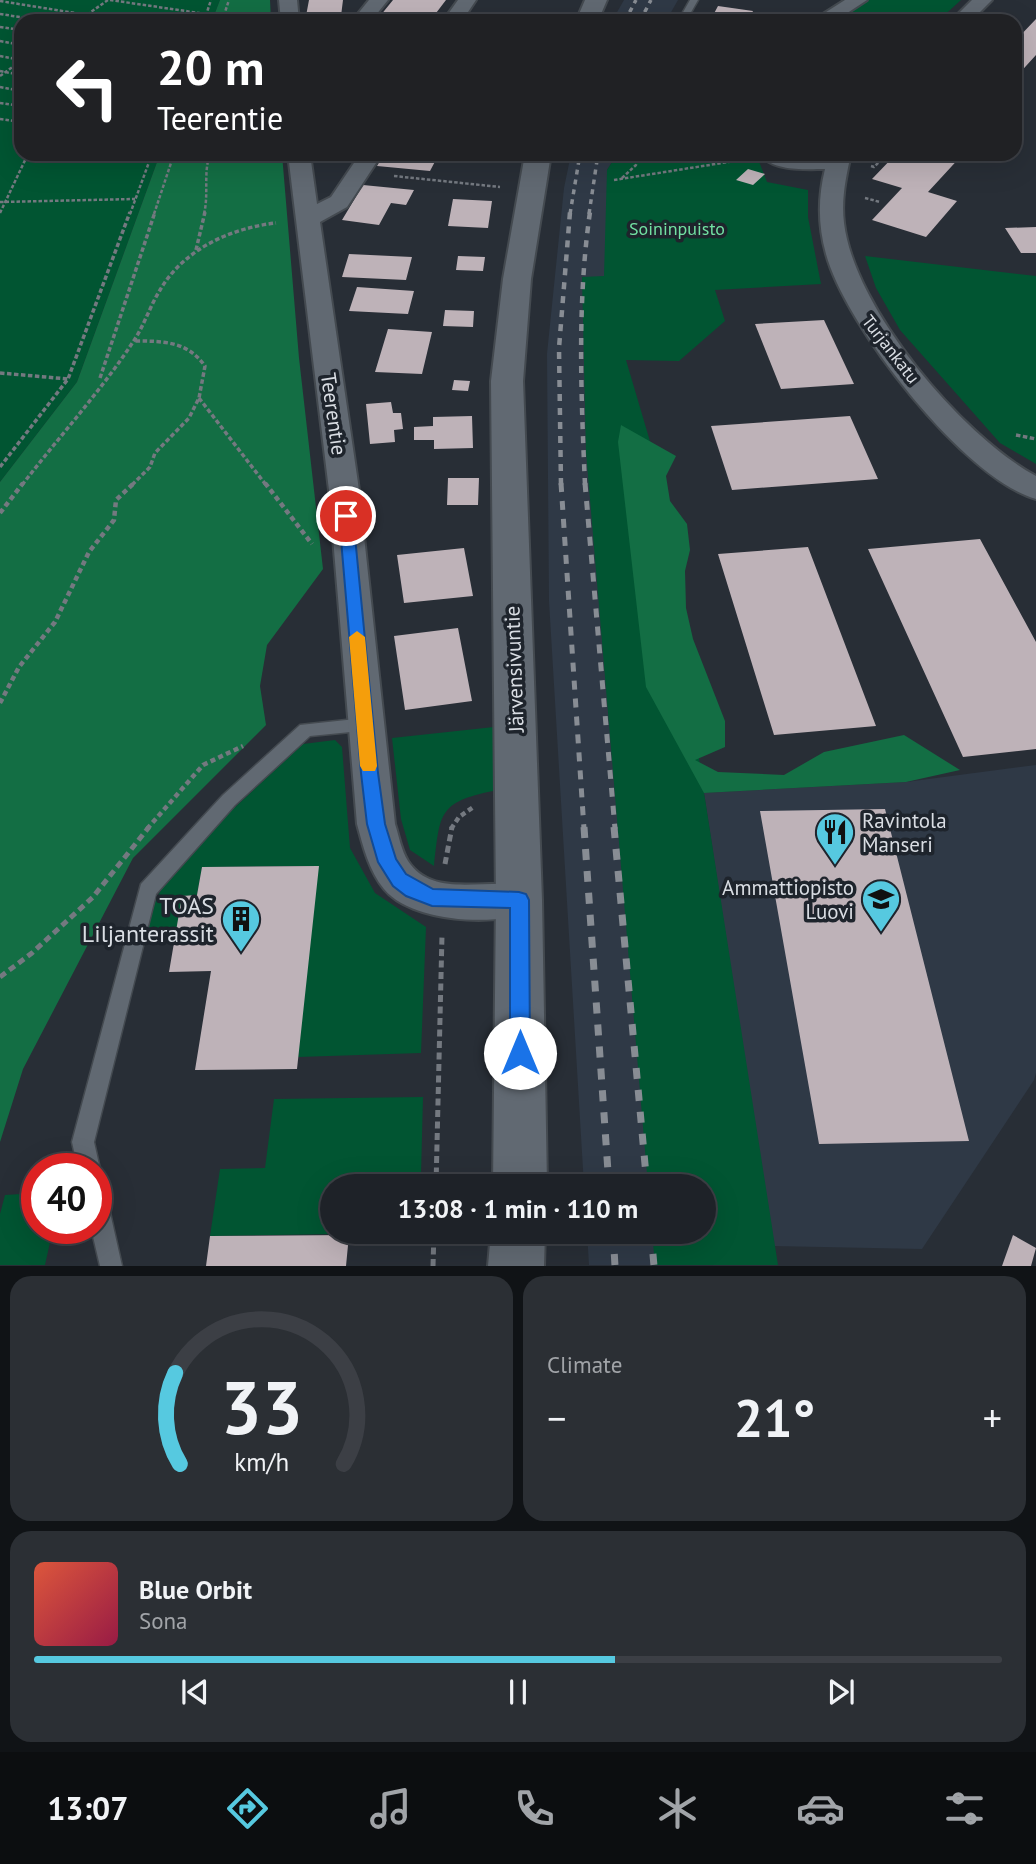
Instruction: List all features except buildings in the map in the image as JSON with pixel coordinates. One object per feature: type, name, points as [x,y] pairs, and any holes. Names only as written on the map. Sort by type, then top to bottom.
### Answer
[{"type":"street","points":[[367,14],[379,0]]},
{"type":"street","points":[[833,14],[858,0]]},
{"type":"street","points":[[968,14],[983,0]]},
{"type":"street","name":"Teerentie","points":[[300,161],[344,490],[376,824],[388,862],[399,880],[413,890],[432,898],[519,900]]},
{"type":"street","points":[[308,219],[339,202],[365,161]]},
{"type":"street","name":"Järvensivuntie","points":[[520,1174],[519,900],[507,381],[517,279],[537,161]]},
{"type":"street","name":"Turjankatu","points":[[837,161],[831,195],[833,235],[840,263],[864,316],[910,376],[972,444],[1006,472],[1036,489]]},
{"type":"street","points":[[516,1265],[517,1244]]},
{"type":"lane","points":[[85,1153],[83,1142],[148,890],[229,800],[306,730],[365,725]]},
{"type":"lane","points":[[106,1244],[111,1265]]},
{"type":"path","points":[[88,14],[109,0],[201,14]]},
{"type":"path","points":[[0,1],[80,14]]},
{"type":"path","points":[[0,74],[14,66]]},
{"type":"path","points":[[5,72],[14,74]]},
{"type":"path","points":[[0,213],[25,161]]},
{"type":"path","points":[[0,467],[68,379],[149,161]]},
{"type":"path","points":[[99,383],[172,161]]},
{"type":"path","points":[[196,251],[207,202],[207,161]]},
{"type":"path","points":[[621,180],[637,161]]},
{"type":"path","points":[[614,180],[730,161]]},
{"type":"path","points":[[392,176],[484,186]]},
{"type":"path","points":[[0,202],[135,199]]},
{"type":"path","points":[[0,513],[134,341],[161,288],[176,269],[196,251],[250,226]]},
{"type":"path","points":[[0,703],[19,667],[55,622],[89,552],[114,520],[116,500],[150,467],[155,453],[189,418],[199,398],[205,366],[190,347],[164,341],[134,341]]},
{"type":"path","points":[[0,373],[68,379]]},
{"type":"path","points":[[199,398],[265,487],[353,596]]},
{"type":"path","points":[[445,869],[448,834],[458,814],[476,805],[517,804]]},
{"type":"path","points":[[436,1174],[442,990],[441,922]]},
{"type":"path","points":[[433,1265],[434,1244]]},
{"type":"shaded area","points":[[624,0],[678,0],[670,14],[616,14]]},
{"type":"shaded area","points":[[570,161],[613,161],[607,170],[686,1174],[583,1174],[549,601],[547,354],[564,188]]},
{"type":"shaded area","name":"Ammattiopisto Luovi","points":[[1036,765],[1034,1080],[922,1249],[773,1246],[704,793],[906,782]]},
{"type":"shaded area","points":[[588,1244],[692,1244],[695,1265],[589,1265]]},
{"type":"green space","points":[[0,0],[220,0],[215,14],[14,14],[14,161],[157,161],[77,382],[0,482]]},
{"type":"green space","points":[[220,0],[270,0],[271,14],[215,14]]},
{"type":"green space","points":[[866,0],[961,0],[946,14],[841,14]]},
{"type":"green space","points":[[157,161],[283,161],[299,358],[323,569],[267,645],[260,686],[266,725],[133,858],[23,1069],[0,1142],[0,482],[77,382]]},
{"type":"green space","name":"Soininpuisto","points":[[613,161],[759,161],[767,182],[808,190],[808,217],[821,284],[715,290],[725,321],[679,361],[626,360],[657,465],[703,786],[778,1265],[655,1265],[653,1244],[716,1244],[716,1174],[647,1174],[586,452],[582,277],[604,276],[607,170]]},
{"type":"green space","points":[[865,256],[1036,276],[1036,464],[1000,443],[900,330],[876,288]]},
{"type":"green space","points":[[621,425],[676,456],[666,476],[670,501],[687,524],[690,550],[685,571],[686,608],[693,639],[725,721],[725,747],[695,760],[718,772],[784,775],[824,752],[904,735],[960,770],[906,782],[704,793],[646,687],[618,442]]},
{"type":"green space","points":[[494,727],[493,791],[461,800],[445,813],[438,834],[434,866],[410,850],[401,819],[392,738]]},
{"type":"green space","points":[[335,740],[342,747],[350,848],[375,893],[426,927],[421,1053],[298,1057],[318,866],[202,867],[197,895],[182,896],[176,934],[142,936],[146,921],[173,865],[303,744]]},
{"type":"green space","points":[[423,1097],[421,1174],[320,1174],[320,1234],[210,1236],[220,1169],[265,1168],[274,1099]]},
{"type":"green space","points":[[21,1194],[21,1244],[50,1244],[45,1265],[0,1265],[0,1214],[5,1195]]},
{"type":"railway","points":[[629,14],[636,0]]},
{"type":"railway","points":[[644,14],[651,0]]},
{"type":"railway","points":[[570,214],[579,161]]},
{"type":"railway","points":[[589,214],[597,161]]},
{"type":"railway","points":[[561,485],[559,348],[570,212]]},
{"type":"railway","points":[[585,485],[581,382],[582,314],[590,212]]},
{"type":"railway","points":[[561,483],[584,829]]},
{"type":"railway","points":[[585,483],[615,829]]},
{"type":"railway","points":[[584,827],[608,1174]]},
{"type":"railway","points":[[614,827],[646,1174]]},
{"type":"railway","points":[[614,1244],[615,1266]]},
{"type":"railway","points":[[652,1244],[654,1266]]},
{"type":"slow traffic","points":[[357,637],[369,766]]},
{"type":"place","name":"Ravintola Manseri","points":[[835,866]]},
{"type":"place","name":"Ammattiopisto Luovi","points":[[881,933]]},
{"type":"place","name":"TOAS Liljanterassit","points":[[241,953]]},
{"type":"route","points":[[346,516],[369,773],[376,824],[388,862],[399,880],[432,898],[519,900],[520,1053]]}]
